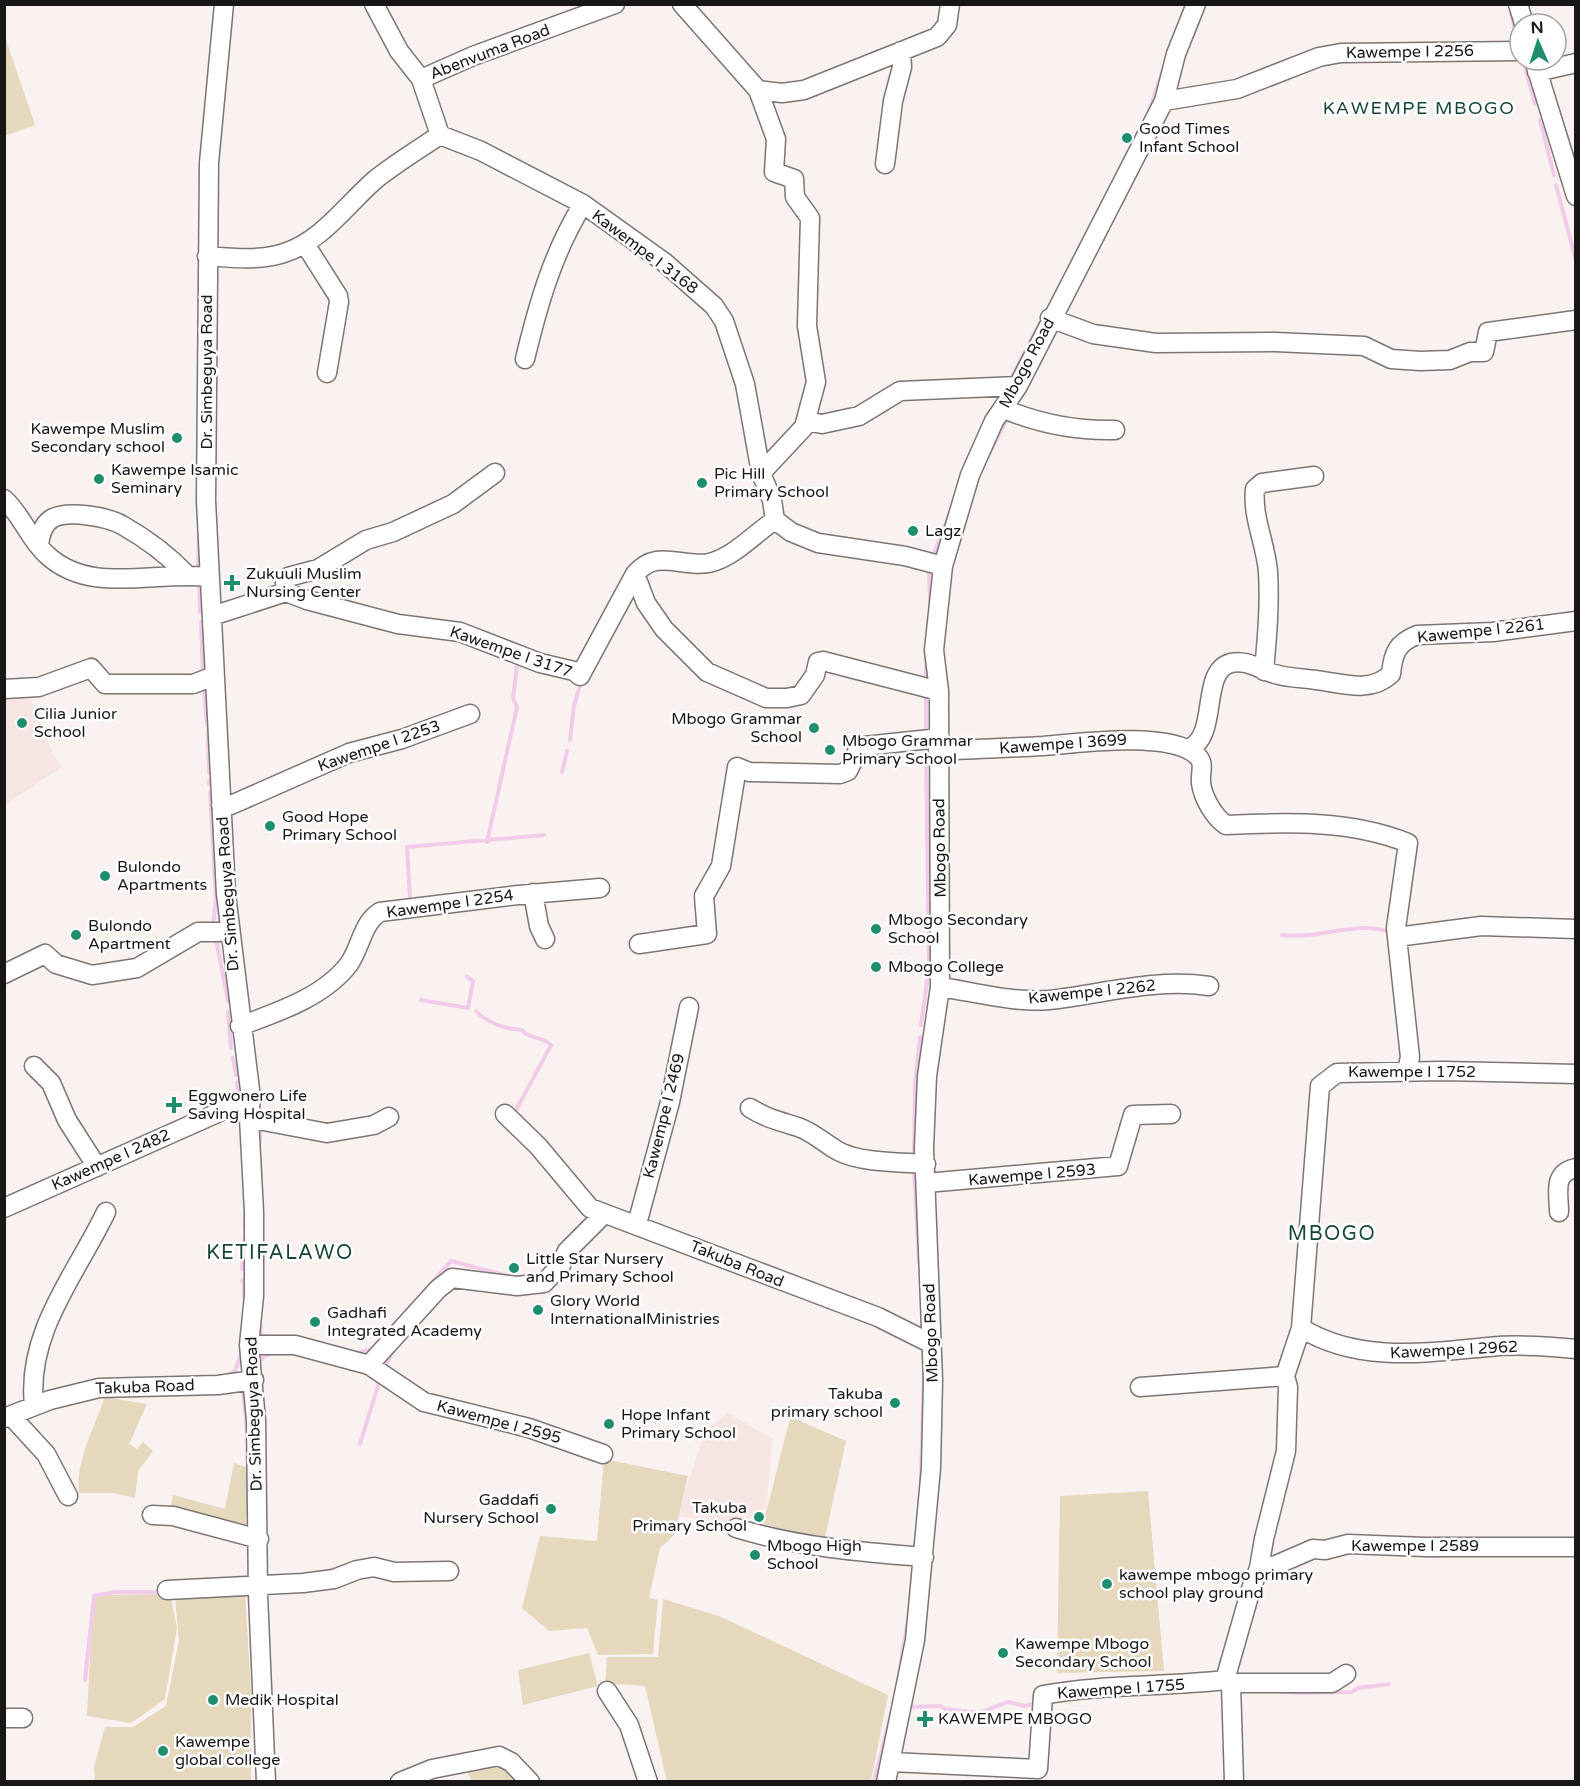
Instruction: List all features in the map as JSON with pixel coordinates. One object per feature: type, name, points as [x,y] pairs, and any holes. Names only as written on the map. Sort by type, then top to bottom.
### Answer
[{"type":"street","name":"Dr. Simbeguya Road","points":[[224,4],[208,163],[206,501],[228,929],[251,1098],[249,1118],[254,1212],[254,1296],[249,1345],[254,1380],[259,1539],[258,1586],[266,1782]]},
{"type":"street","points":[[374,4],[399,51],[421,79]]},
{"type":"street","name":"Abenvuma Road","points":[[440,135],[421,79],[473,56],[615,4]]},
{"type":"street","points":[[682,4],[758,90],[776,139],[774,172],[794,179],[795,197],[810,218],[807,326],[816,382],[806,421],[801,431],[761,473]]},
{"type":"street","points":[[758,90],[782,93],[804,90],[927,42],[944,31],[950,4]]},
{"type":"street","name":"Mbogo Road","points":[[886,1782],[915,1640],[931,1468],[932,1344],[926,1183],[927,1076],[940,987],[939,691],[934,651],[943,566],[970,475],[994,421],[1008,411],[1050,318],[1164,101],[1176,54],[1196,4]]},
{"type":"street","points":[[885,164],[893,101],[902,67],[901,51]]},
{"type":"street","name":"Kawempe I 2256","points":[[1164,101],[1237,89],[1319,57],[1341,52],[1508,51]]},
{"type":"street","points":[[1537,72],[1571,164],[1575,196]]},
{"type":"street","points":[[207,256],[245,259],[283,254],[305,244],[354,202],[375,180],[440,135]]},
{"type":"street","name":"Kawempe I 3168","points":[[440,135],[481,151],[583,204],[664,262],[714,306],[724,321],[745,384],[761,473],[772,500],[775,520]]},
{"type":"street","points":[[525,359],[540,298],[561,246],[583,204]]},
{"type":"street","points":[[305,244],[338,296],[339,302],[327,373]]},
{"type":"street","points":[[1050,318],[1094,334],[1148,342],[1275,342],[1364,346],[1391,359],[1438,361],[1460,358],[1470,352],[1484,352],[1488,332],[1575,320]]},
{"type":"street","points":[[806,421],[822,424],[859,416],[900,391],[1018,386]]},
{"type":"street","points":[[1008,411],[1053,425],[1083,430],[1115,430]]},
{"type":"street","points":[[212,616],[286,592],[285,582],[288,577],[318,569],[366,540],[393,532],[453,504],[495,473]]},
{"type":"street","points":[[1264,671],[1269,612],[1268,572],[1256,517],[1255,489],[1262,483],[1314,476]]},
{"type":"street","points":[[4,499],[48,556],[67,566],[113,580],[186,574],[209,577]]},
{"type":"street","points":[[39,546],[44,526],[54,518],[75,515],[97,517],[121,524],[173,560],[186,574]]},
{"type":"street","points":[[939,691],[823,661],[818,662],[815,675],[801,695],[766,698],[713,676],[698,664],[664,629],[646,603],[635,574],[648,563],[661,559],[698,564],[716,561],[775,520],[796,535],[818,543],[905,556],[943,566]]},
{"type":"street","name":"Kawempe I 3177","points":[[286,592],[307,600],[398,624],[460,632],[540,663],[574,671],[580,676],[635,574]]},
{"type":"street","name":"Kawempe I 2261","points":[[1188,748],[1194,746],[1203,734],[1211,689],[1226,665],[1244,662],[1264,671],[1350,686],[1367,685],[1384,680],[1391,674],[1393,654],[1407,639],[1417,635],[1493,632],[1575,621]]},
{"type":"street","points":[[4,690],[39,687],[91,668],[105,684],[193,684],[214,676]]},
{"type":"street","name":"Kawempe I 2253","points":[[221,805],[231,805],[349,753],[402,739],[470,714]]},
{"type":"street","name":"Kawempe I 3699","points":[[639,944],[707,934],[704,896],[721,866],[737,767],[749,772],[840,774],[848,771],[857,752],[864,746],[1123,739],[1188,748]]},
{"type":"street","points":[[1188,748],[1198,755],[1204,768],[1201,783],[1213,812],[1226,825],[1307,823],[1338,825],[1408,843],[1396,922],[1410,1057],[1407,1071]]},
{"type":"street","name":"Kawempe I 2254","points":[[240,1026],[282,1010],[326,985],[351,962],[368,922],[380,912],[533,893],[600,888]]},
{"type":"street","points":[[533,893],[539,926],[545,939]]},
{"type":"street","points":[[1397,937],[1481,926],[1575,929]]},
{"type":"street","points":[[4,974],[45,954],[56,964],[87,975],[138,968],[187,936],[198,932],[219,932],[228,929]]},
{"type":"street","name":"Kawempe I 2262","points":[[940,987],[1029,1001],[1157,984],[1185,982],[1209,986]]},
{"type":"street","name":"Kawempe I 2469","points":[[637,1224],[670,1101],[689,1007]]},
{"type":"street","points":[[34,1066],[51,1083],[67,1120],[97,1167]]},
{"type":"street","name":"Kawempe I 1752","points":[[1234,1782],[1227,1682],[1251,1589],[1259,1568],[1286,1451],[1288,1387],[1284,1376],[1301,1328],[1320,1086],[1337,1073],[1407,1071],[1575,1074]]},
{"type":"street","name":"Kawempe I 2482","points":[[4,1208],[251,1098]]},
{"type":"street","points":[[750,1108],[769,1120],[799,1127],[824,1140],[837,1151],[856,1158],[926,1164]]},
{"type":"street","points":[[249,1345],[295,1345],[369,1365],[438,1289],[452,1278],[517,1286],[544,1283],[561,1265],[567,1251],[603,1215],[590,1208],[545,1154],[505,1114]]},
{"type":"street","name":"Kawempe I 2593","points":[[926,1183],[1079,1172],[1118,1166],[1133,1115],[1171,1114]]},
{"type":"street","points":[[249,1118],[327,1133],[374,1125],[389,1117]]},
{"type":"street","points":[[1559,1212],[1560,1177],[1565,1171],[1575,1168]]},
{"type":"street","points":[[34,1405],[34,1370],[38,1349],[61,1291],[106,1212]]},
{"type":"street","name":"Takuba Road","points":[[603,1215],[637,1224],[878,1317],[932,1344]]},
{"type":"street","name":"Kawempe I 2962","points":[[1301,1328],[1332,1343],[1378,1353],[1420,1354],[1491,1346],[1575,1349]]},
{"type":"street","name":"Kawempe I 2595","points":[[369,1365],[424,1402],[529,1428],[603,1454]]},
{"type":"street","points":[[1140,1387],[1284,1376]]},
{"type":"street","name":"Takuba Road","points":[[8,1417],[34,1405],[99,1388],[218,1385],[254,1380]]},
{"type":"street","points":[[8,1417],[46,1454],[68,1496]]},
{"type":"street","points":[[152,1515],[173,1516],[259,1539]]},
{"type":"street","points":[[736,1528],[776,1540],[828,1549],[924,1557]]},
{"type":"street","name":"Kawempe I 2589","points":[[1259,1568],[1276,1565],[1314,1549],[1325,1550],[1348,1544],[1425,1548],[1575,1547]]},
{"type":"street","points":[[167,1590],[258,1586],[334,1579],[357,1570],[374,1568],[394,1572],[449,1571]]},
{"type":"street","name":"Kawempe I 1755","points":[[891,1762],[1038,1769],[1043,1695],[1082,1688],[1178,1686],[1227,1682],[1332,1683],[1346,1674]]},
{"type":"street","points":[[607,1691],[629,1725],[648,1782]]},
{"type":"street","points":[[400,1782],[432,1768],[499,1756],[511,1762],[530,1782]]},
{"type":"shaded area","points":[[5,37],[35,125],[4,136]]},
{"type":"shaded area","name":"Cilia Junior School","points":[[5,692],[28,693],[53,754],[62,767],[5,805]]},
{"type":"shaded area","points":[[105,1397],[147,1404],[129,1444],[137,1449],[143,1442],[153,1451],[138,1471],[135,1498],[114,1493],[79,1493],[83,1457]]},
{"type":"shaded area","points":[[728,1413],[773,1439],[766,1507],[740,1525],[677,1516],[706,1429]]},
{"type":"shaded area","points":[[791,1417],[846,1441],[824,1542],[762,1523]]},
{"type":"shaded area","points":[[604,1459],[688,1476],[674,1535],[660,1548],[649,1598],[658,1600],[653,1654],[598,1655],[587,1628],[549,1631],[522,1608],[540,1536],[597,1541]]},
{"type":"shaded area","points":[[234,1463],[249,1468],[246,1529],[170,1513],[173,1495],[225,1509]]},
{"type":"shaded area","name":"kawempe mbogo primary school play ground","points":[[1148,1491],[1164,1671],[1057,1673],[1060,1496]]},
{"type":"shaded area","points":[[245,1592],[251,1693],[251,1781],[95,1781],[94,1767],[105,1727],[133,1727],[166,1706],[179,1640],[175,1597]]},
{"type":"shaded area","points":[[170,1594],[177,1628],[165,1699],[131,1723],[87,1716],[93,1595]]},
{"type":"shaded area","points":[[663,1599],[719,1616],[888,1695],[871,1781],[667,1782],[645,1686],[605,1683],[607,1657],[658,1657]]},
{"type":"shaded area","points":[[589,1653],[598,1686],[523,1705],[518,1670]]},
{"type":"shaded area","points":[[498,1758],[526,1781],[472,1781],[466,1770]]},
{"type":"waterway","points":[[1147,117],[1164,67]]},
{"type":"waterway","points":[[1526,72],[1535,104]]},
{"type":"waterway","points":[[1540,120],[1554,175]]},
{"type":"waterway","points":[[1556,185],[1576,261]]},
{"type":"waterway","points":[[1010,380],[1043,318]]},
{"type":"waterway","points":[[987,458],[1008,417]]},
{"type":"waterway","points":[[932,559],[951,510]]},
{"type":"waterway","points":[[198,567],[199,531]]},
{"type":"waterway","points":[[929,569],[930,603]]},
{"type":"waterway","points":[[199,582],[200,612]]},
{"type":"waterway","points":[[201,622],[203,675]]},
{"type":"waterway","points":[[926,655],[926,681]]},
{"type":"waterway","points":[[487,842],[517,707],[513,698],[517,665]]},
{"type":"waterway","points":[[570,740],[574,706],[581,682]]},
{"type":"waterway","points":[[204,686],[207,725]]},
{"type":"waterway","points":[[926,694],[926,735]]},
{"type":"waterway","points":[[208,732],[209,773]]},
{"type":"waterway","points":[[921,1025],[929,967],[926,745]]},
{"type":"waterway","points":[[562,772],[567,751]]},
{"type":"waterway","points":[[210,792],[216,898],[213,926]]},
{"type":"waterway","points":[[410,898],[407,847],[544,835]]},
{"type":"waterway","points":[[1282,935],[1309,935],[1362,928],[1390,932]]},
{"type":"waterway","points":[[216,939],[228,1001]]},
{"type":"waterway","points":[[421,1000],[468,1008],[473,981],[467,977]]},
{"type":"waterway","points":[[476,1011],[491,1022],[503,1027],[522,1030],[551,1045],[514,1114]]},
{"type":"waterway","points":[[228,1012],[231,1048]]},
{"type":"waterway","points":[[914,1159],[915,1084],[920,1037]]},
{"type":"waterway","points":[[233,1058],[236,1075]]},
{"type":"waterway","points":[[237,1082],[239,1098]]},
{"type":"waterway","points":[[238,1116],[241,1126]]},
{"type":"waterway","points":[[259,1145],[262,1125]]},
{"type":"waterway","points":[[914,1170],[919,1261]]},
{"type":"waterway","points":[[245,1212],[245,1229]]},
{"type":"waterway","points":[[242,1269],[245,1236]]},
{"type":"waterway","points":[[429,1286],[451,1261],[513,1277]]},
{"type":"waterway","points":[[242,1280],[244,1297]]},
{"type":"waterway","points":[[260,1320],[261,1336],[267,1336]]},
{"type":"waterway","points":[[384,1368],[395,1348]]},
{"type":"waterway","points":[[356,1353],[374,1349]]},
{"type":"waterway","points":[[228,1375],[235,1371],[242,1352]]},
{"type":"waterway","points":[[258,1367],[262,1358],[271,1353]]},
{"type":"waterway","points":[[921,1480],[924,1371]]},
{"type":"waterway","points":[[360,1444],[380,1379]]},
{"type":"waterway","points":[[46,1392],[77,1385]]},
{"type":"waterway","points":[[239,1391],[243,1391],[248,1437]]},
{"type":"waterway","points":[[1425,1556],[1453,1555]]},
{"type":"waterway","points":[[328,1571],[343,1566]]},
{"type":"waterway","points":[[85,1680],[94,1596],[114,1592],[163,1592]]},
{"type":"waterway","points":[[899,1674],[908,1619]]},
{"type":"waterway","points":[[1278,1691],[1352,1692],[1358,1688],[1389,1684]]},
{"type":"waterway","points":[[909,1707],[940,1706],[946,1709],[979,1713],[1008,1702],[1025,1706],[1036,1703]]},
{"type":"waterway","points":[[874,1782],[892,1710]]},
{"type":"place","name":"Good Times Infant School","points":[[1127,138]]},
{"type":"place","name":"Kawempe Muslim Secondary school","points":[[177,438]]},
{"type":"place","name":"Kawempe Isamic Seminary","points":[[99,479]]},
{"type":"place","name":"Pic Hill Primary School","points":[[702,483]]},
{"type":"place","name":"Lagz","points":[[913,531]]},
{"type":"place","name":"Zukuuli Muslim Nursing Center","points":[[232,583]]},
{"type":"place","name":"Cilia Junior School","points":[[22,723]]},
{"type":"place","name":"Mbogo Grammar School","points":[[814,728]]},
{"type":"place","name":"Mbogo Grammar Primary School","points":[[830,750]]},
{"type":"place","name":"Good Hope Primary School","points":[[270,826]]},
{"type":"place","name":"Bulondo Apartments","points":[[105,876]]},
{"type":"place","name":"Mbogo Secondary School","points":[[876,929]]},
{"type":"place","name":"Bulondo Apartment","points":[[76,935]]},
{"type":"place","name":"Mbogo College","points":[[876,967]]},
{"type":"place","name":"Eggwonero Life Saving Hospital","points":[[174,1105]]},
{"type":"place","name":"Little Star Nursery and Primary School","points":[[514,1268]]},
{"type":"place","name":"Glory World InternationalMinistries","points":[[538,1310]]},
{"type":"place","name":"Gadhafi Integrated Academy","points":[[315,1322]]},
{"type":"place","name":"Takuba primary school","points":[[895,1403]]},
{"type":"place","name":"Hope Infant Primary School","points":[[609,1424]]},
{"type":"place","name":"Gaddafi Nursery School","points":[[551,1509]]},
{"type":"place","name":"Takuba Primary School","points":[[759,1517]]},
{"type":"place","name":"Mbogo High School","points":[[755,1555]]},
{"type":"place","name":"kawempe mbogo primary school play ground","points":[[1107,1584]]},
{"type":"place","name":"Kawempe Mbogo Secondary School","points":[[1003,1653]]},
{"type":"place","name":"Medik Hospital","points":[[213,1700]]},
{"type":"place","name":"KAWEMPE MBOGO","points":[[925,1719]]},
{"type":"place","name":"Kawempe global college","points":[[163,1751]]},
{"type":"district","name":"KAWEMPE MBOGO","points":[[1419,108]]},
{"type":"district","name":"MBOGO","points":[[1332,1234]]},
{"type":"district","name":"KETIFALAWO","points":[[280,1253]]}]
